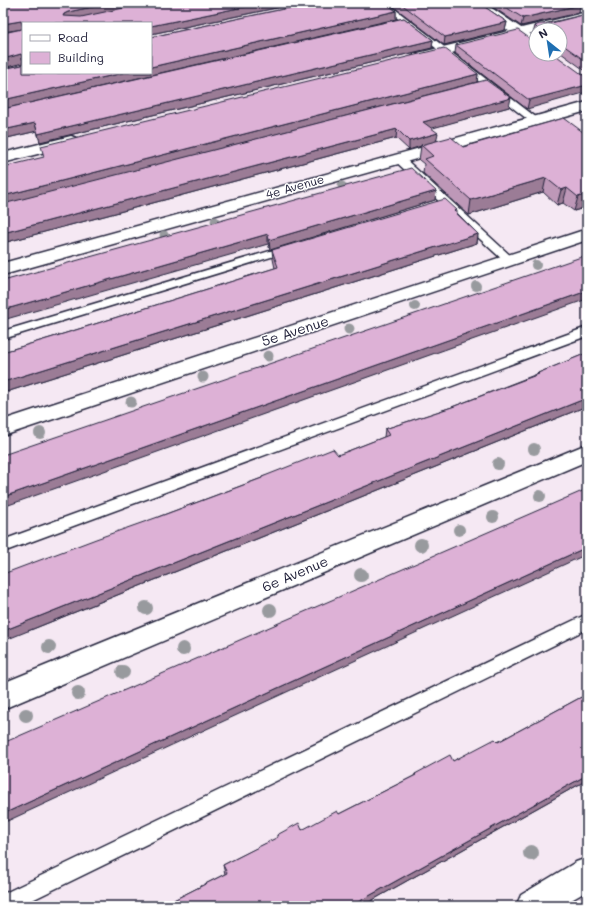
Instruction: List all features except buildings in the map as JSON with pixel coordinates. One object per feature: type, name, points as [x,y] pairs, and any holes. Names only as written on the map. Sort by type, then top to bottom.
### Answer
[{"type":"street","points":[[3,4],[10,3]]},
{"type":"street","points":[[476,3],[528,39]]},
{"type":"street","points":[[402,61],[587,15]]},
{"type":"street","name":"4e Avenue","points":[[3,269],[587,106]]},
{"type":"street","points":[[3,158],[83,138]]},
{"type":"street","name":"5e Avenue","points":[[3,428],[587,234]]},
{"type":"street","name":"6e Avenue","points":[[3,696],[587,452]]},
{"type":"street","points":[[532,906],[587,873]]},
{"type":"lane","points":[[382,3],[401,22],[444,51],[534,120]]},
{"type":"lane","points":[[570,3],[587,15]]},
{"type":"lane","points":[[470,88],[486,84]]},
{"type":"lane","points":[[398,158],[509,260]]},
{"type":"lane","points":[[431,206],[446,202]]},
{"type":"lane","points":[[3,335],[301,245]]},
{"type":"lane","points":[[3,546],[587,331]]},
{"type":"lane","points":[[3,904],[587,621]]}]
